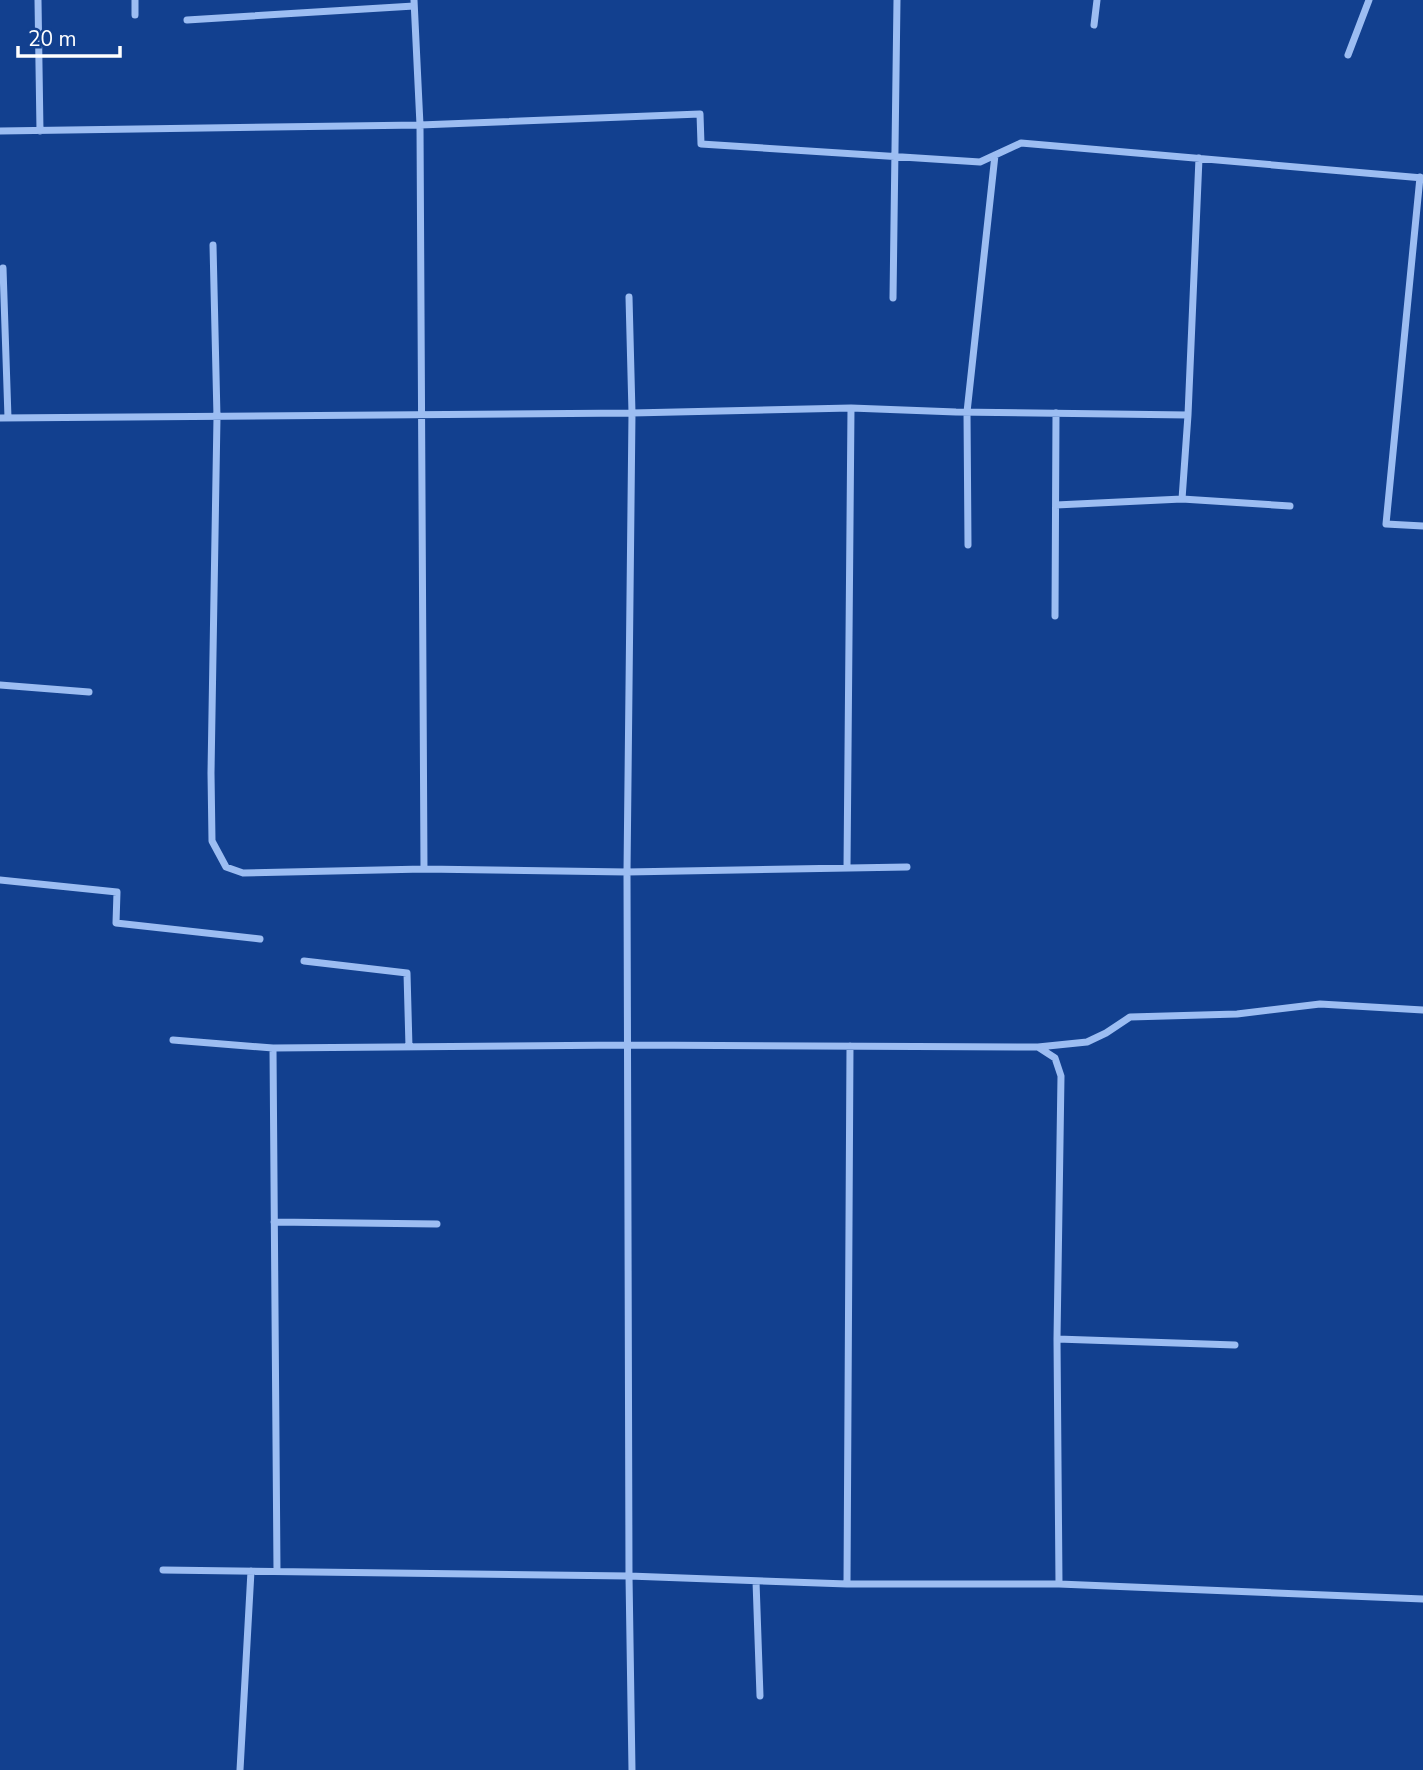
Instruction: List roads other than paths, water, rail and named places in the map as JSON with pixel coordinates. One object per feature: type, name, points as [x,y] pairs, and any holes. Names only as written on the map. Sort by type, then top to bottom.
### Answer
[{"type":"street","points":[[38,0],[40,131]]},
{"type":"street","points":[[135,0],[135,15]]},
{"type":"street","points":[[893,298],[897,0]]},
{"type":"street","points":[[1094,24],[1097,0]]},
{"type":"street","points":[[1348,55],[1369,0]]},
{"type":"street","points":[[187,20],[414,3],[420,125],[424,869]]},
{"type":"street","points":[[0,131],[420,125],[700,114],[701,144],[980,162],[1021,143],[1422,177],[1386,524],[1423,526]]},
{"type":"street","points":[[968,545],[967,412],[995,155]]},
{"type":"street","points":[[1182,499],[1199,158]]},
{"type":"street","points":[[213,244],[217,418],[212,841],[226,867],[243,873],[424,869],[627,872],[907,867]]},
{"type":"street","points":[[3,268],[4,418],[217,418],[851,408],[1188,415]]},
{"type":"street","points":[[629,297],[632,413],[627,872],[632,1770]]},
{"type":"street","points":[[847,867],[851,408]]},
{"type":"street","points":[[1055,616],[1056,413]]},
{"type":"street","points":[[1056,505],[1182,499],[1290,506]]},
{"type":"street","points":[[0,685],[89,692]]},
{"type":"street","points":[[0,880],[117,892],[116,923],[260,939]]},
{"type":"street","points":[[303,961],[407,973],[410,1047]]},
{"type":"street","points":[[173,1040],[272,1048],[629,1045],[1038,1047],[1087,1042],[1130,1017],[1237,1014],[1320,1004],[1423,1010]]},
{"type":"street","points":[[847,1584],[850,1046]]},
{"type":"street","points":[[1038,1047],[1055,1058],[1061,1076],[1057,1339],[1059,1584]]},
{"type":"street","points":[[272,1048],[277,1571]]},
{"type":"street","points":[[274,1222],[437,1224]]},
{"type":"street","points":[[1057,1339],[1235,1345]]},
{"type":"street","points":[[163,1570],[629,1576],[847,1584],[1059,1584],[1423,1599]]},
{"type":"street","points":[[240,1770],[251,1571]]},
{"type":"street","points":[[756,1581],[760,1696]]}]
